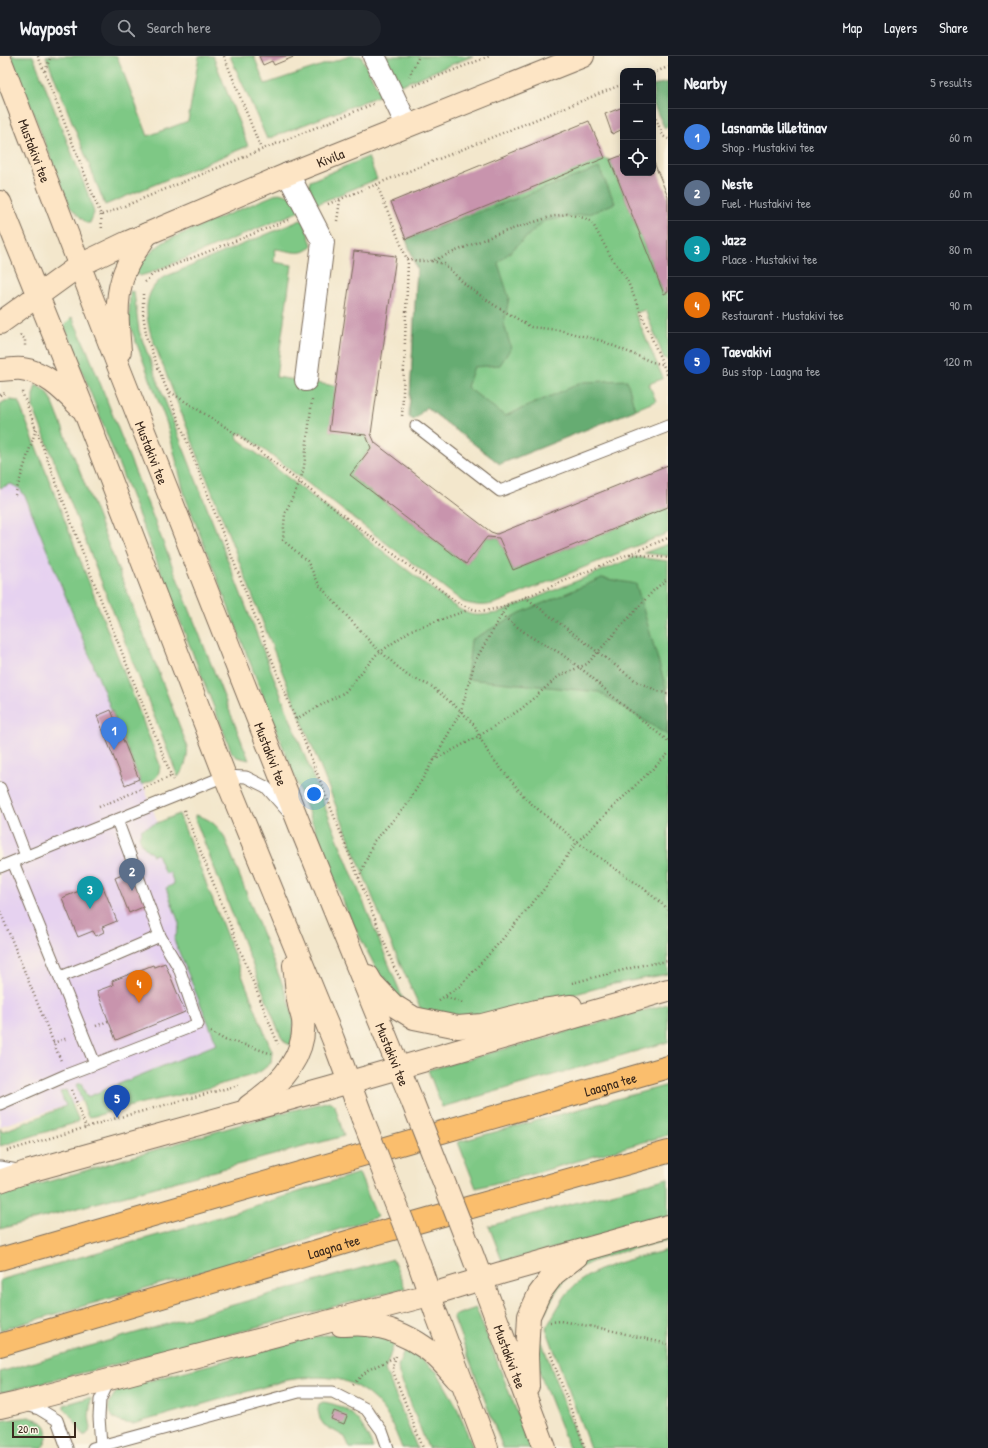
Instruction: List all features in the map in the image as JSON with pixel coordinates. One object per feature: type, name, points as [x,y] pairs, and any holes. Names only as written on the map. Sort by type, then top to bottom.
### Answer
[{"type":"main road","name":"Kivila","points":[[1,321],[80,265],[147,234],[407,125],[583,56]]},
{"type":"main road","name":"Mustakivi tee","points":[[0,59],[121,373],[300,826],[413,1103],[469,1246],[545,1448]]},
{"type":"main road","points":[[0,202],[84,410],[225,776],[350,1082],[487,1448]]},
{"type":"main road","points":[[121,373],[118,314],[122,280],[131,259],[147,234]]},
{"type":"main road","points":[[0,370],[22,369],[44,376],[64,391],[84,410]]},
{"type":"main road","points":[[237,1114],[265,1095],[287,1074],[291,1053],[303,1033],[303,1018],[299,1004],[291,938]]},
{"type":"main road","points":[[347,942],[372,983],[393,1005],[414,1018],[458,1028],[482,1025],[536,1011],[660,992]]},
{"type":"main road","points":[[0,1181],[26,1172],[350,1082],[660,992]]},
{"type":"main road","name":"Laagna tee","points":[[0,1259],[668,1067]]},
{"type":"main road","name":"Laagna tee","points":[[0,1345],[364,1237],[668,1152]]},
{"type":"main road","points":[[9,1405],[429,1295],[668,1226]]},
{"type":"main road","points":[[529,1408],[527,1354],[529,1316],[539,1294],[554,1274],[589,1248]]},
{"type":"main road","points":[[312,1325],[367,1325],[384,1328],[404,1336],[425,1347],[447,1367],[465,1389]]},
{"type":"street","points":[[374,56],[397,93],[407,125]]},
{"type":"street","points":[[288,174],[323,242],[309,387]]},
{"type":"lane","points":[[416,426],[500,491],[668,426]]},
{"type":"lane","points":[[0,867],[225,776],[246,777],[266,787],[300,826]]},
{"type":"lane","points":[[0,788],[26,856]]},
{"type":"lane","points":[[0,1104],[66,1075],[198,1024],[179,968],[160,936],[117,820]]},
{"type":"lane","points":[[13,862],[95,1064]]},
{"type":"lane","points":[[60,977],[160,936]]},
{"type":"lane","points":[[0,1167],[26,1172]]},
{"type":"lane","points":[[110,1379],[100,1400],[97,1447],[299,1392],[333,1392],[366,1409],[382,1431],[388,1448]]},
{"type":"lane","points":[[9,1405],[39,1409],[57,1420],[67,1448]]},
{"type":"path","points":[[38,56],[101,215],[490,56]]},
{"type":"path","points":[[44,72],[51,56]]},
{"type":"path","points":[[224,56],[261,149]]},
{"type":"path","points":[[397,93],[419,56]]},
{"type":"path","points":[[656,72],[668,67]]},
{"type":"path","points":[[143,285],[154,273],[308,213],[620,85]]},
{"type":"path","points":[[656,118],[663,136],[668,139]]},
{"type":"path","points":[[377,185],[408,262],[402,421]]},
{"type":"path","points":[[406,258],[417,261],[432,260],[497,234],[550,216],[568,214],[589,220],[594,226],[611,257],[627,280],[668,375]]},
{"type":"path","points":[[432,260],[444,264],[466,286],[531,327],[559,330],[602,341],[652,362],[662,364]]},
{"type":"path","points":[[143,292],[143,314],[147,338],[394,967],[402,981]]},
{"type":"path","points":[[1,321],[25,339],[20,387],[95,585],[277,1043],[291,1053],[282,1058],[249,1046],[225,1040],[198,1024]]},
{"type":"path","points":[[309,387],[310,407],[308,442],[304,466],[300,482],[285,513],[283,540],[307,561],[320,586],[373,645],[408,676],[431,686],[461,711],[475,726],[489,754],[527,800],[576,842],[643,888],[668,909]]},
{"type":"path","points":[[167,390],[238,435],[455,600],[471,609],[485,611],[498,608],[668,538]]},
{"type":"path","points":[[15,495],[36,428]]},
{"type":"path","points":[[629,554],[668,558]]},
{"type":"path","points":[[434,760],[479,736],[521,709],[559,676],[587,664],[653,591],[668,578]]},
{"type":"path","points":[[525,596],[636,681],[668,694]]},
{"type":"path","points":[[359,878],[374,841],[406,806],[461,711],[475,661],[508,604]]},
{"type":"path","points":[[296,719],[345,692],[376,655],[411,630],[471,609]]},
{"type":"path","points":[[501,615],[531,637],[560,653],[579,667],[668,741]]},
{"type":"path","points":[[414,1018],[460,986],[546,888],[576,842],[668,754]]},
{"type":"path","points":[[0,911],[86,1128]]},
{"type":"path","points":[[0,1153],[117,1118],[244,1083]]},
{"type":"path","points":[[544,1323],[561,1321],[604,1329],[668,1344]]},
{"type":"path","points":[[341,1396],[368,1370],[396,1356]]},
{"type":"shaded area","points":[[23,475],[246,1050],[0,1126],[0,484]]},
{"type":"green space","points":[[11,56],[33,56],[90,199],[94,213],[90,223],[86,223],[70,207]]},
{"type":"green space","points":[[46,56],[117,56],[148,136],[188,121],[199,56],[213,56],[248,146],[105,205]]},
{"type":"green space","points":[[230,56],[254,56],[265,84],[350,56],[361,56],[381,95],[267,139]]},
{"type":"green space","points":[[381,56],[473,56],[398,86]]},
{"type":"green space","points":[[668,82],[668,125],[665,129],[656,110],[656,84]]},
{"type":"green space","points":[[368,157],[377,179],[317,204],[309,186],[310,181]]},
{"type":"green space","points":[[604,158],[610,160],[664,294],[668,292],[668,360],[664,358],[645,310],[635,313],[663,378],[649,384],[656,401],[500,464],[426,407],[414,420],[409,417],[417,269],[406,239]]},
{"type":"green space","points":[[599,168],[615,203],[592,213],[544,221],[498,263],[509,298],[504,324],[511,348],[500,365],[474,367],[467,387],[505,416],[583,382],[627,380],[635,410],[500,464],[426,407],[414,420],[409,417],[417,269],[406,239]]},
{"type":"green space","points":[[279,193],[294,197],[300,211],[150,273],[140,276],[135,273],[149,255],[167,240]]},
{"type":"green space","points":[[301,220],[304,222],[312,245],[308,249],[300,252],[275,249],[274,262],[292,265],[276,377],[336,386],[330,431],[366,435],[371,448],[350,476],[466,564],[487,537],[499,538],[513,570],[668,507],[668,533],[494,604],[472,604],[463,602],[242,433],[237,434],[238,439],[450,603],[468,614],[478,615],[499,613],[635,557],[668,561],[668,974],[609,985],[481,1019],[422,1012],[393,948],[279,664],[151,335],[148,319],[147,304],[151,291],[162,278]]},
{"type":"green space","points":[[130,291],[134,292],[139,331],[172,419],[334,830],[405,1004],[378,972],[349,916],[185,496],[167,424],[130,326]]},
{"type":"green space","points":[[72,317],[87,350],[249,760],[237,757],[232,753],[64,325]]},
{"type":"green space","points":[[36,385],[46,391],[51,398],[187,745],[186,762],[178,777],[33,407],[33,395]]},
{"type":"green space","points":[[11,400],[18,401],[21,408],[160,765],[157,777],[141,785],[26,498],[20,489],[11,484],[0,488],[0,404]]},
{"type":"green space","points":[[668,544],[668,556],[644,553]]},
{"type":"green space","points":[[602,578],[636,584],[668,695],[667,735],[599,692],[467,679],[471,640],[520,613]]},
{"type":"green space","points":[[179,814],[272,1051],[271,1063],[256,1074],[194,1092],[146,1102],[89,1117],[76,1085],[81,1083],[87,1097],[217,1044],[174,940],[179,923],[166,888],[174,884],[170,872],[165,874],[157,854],[153,855],[143,846],[139,837],[142,829]]},
{"type":"green space","points":[[195,815],[212,822],[224,836],[290,1004],[294,1023],[291,1045],[286,1043],[281,1037],[195,819]]},
{"type":"green space","points":[[668,1004],[668,1042],[442,1107],[428,1070]]},
{"type":"green space","points":[[668,1085],[668,1135],[532,1174],[476,1188],[458,1142]]},
{"type":"green space","points":[[66,1090],[78,1122],[0,1146],[0,1128],[2,1132],[66,1106],[60,1092]]},
{"type":"green space","points":[[330,1101],[335,1106],[344,1136],[0,1229],[0,1196],[262,1118]]},
{"type":"green space","points":[[359,1173],[377,1217],[254,1257],[0,1330],[0,1280],[200,1223]]},
{"type":"green space","points":[[668,1178],[668,1218],[503,1262],[489,1226]]},
{"type":"green space","points":[[668,1235],[668,1240],[613,1254],[574,1271],[562,1283],[543,1316],[540,1316],[551,1288],[585,1259]]},
{"type":"green space","points":[[668,1250],[668,1448],[590,1448],[546,1328],[564,1297],[580,1281],[604,1268]]},
{"type":"green space","points":[[393,1259],[405,1288],[90,1371],[0,1393],[0,1372]]},
{"type":"green space","points":[[476,1308],[531,1448],[503,1448],[453,1316]]},
{"type":"green space","points":[[537,1328],[580,1448],[569,1448],[540,1374],[535,1353]]},
{"type":"green space","points":[[367,1332],[395,1341],[385,1370],[417,1448],[402,1448],[388,1416],[368,1394],[354,1385],[339,1379],[326,1377],[288,1380],[133,1424],[124,1423],[117,1420],[112,1417],[110,1413],[110,1402],[119,1389],[309,1338],[332,1334]]},
{"type":"green space","points":[[406,1347],[437,1372],[456,1405],[473,1448],[428,1448],[399,1374],[398,1366]]},
{"type":"green space","points":[[88,1398],[91,1399],[89,1417],[91,1428],[86,1435],[83,1435],[74,1420],[64,1408],[64,1405]]},
{"type":"green space","points":[[323,1402],[342,1407],[349,1411],[365,1430],[373,1448],[350,1448],[345,1437],[324,1425],[320,1419],[318,1410],[319,1404]]},
{"type":"green space","points":[[29,1417],[41,1422],[46,1427],[47,1436],[42,1448],[0,1448],[0,1421]]},
{"type":"building","points":[[259,56],[296,56],[274,65],[272,61],[263,65]]},
{"type":"building","points":[[620,108],[620,130],[612,134],[605,114]]},
{"type":"building","points":[[589,121],[605,158],[406,239],[391,202]]},
{"type":"building","points":[[620,156],[620,176],[656,176],[656,167],[668,197],[668,292],[664,294],[610,160]]},
{"type":"building","points":[[354,251],[396,256],[371,434],[375,443],[491,532],[497,534],[668,465],[668,507],[513,570],[499,538],[487,537],[466,564],[350,475],[371,448],[366,435],[329,431]]},
{"type":"building","points":[[111,710],[139,779],[125,785],[97,716]]},
{"type":"building","points":[[136,869],[150,904],[129,913],[115,878]]},
{"type":"building","points":[[101,882],[117,921],[102,927],[104,932],[96,936],[93,931],[78,937],[62,898]]},
{"type":"building","points":[[165,963],[185,1012],[116,1040],[97,991],[113,985],[112,981],[153,965],[154,967]]},
{"type":"building","points":[[334,1411],[347,1416],[344,1424],[331,1419]]},
{"type":"place","name":"Lasnamäe lilletänav","points":[[114,750]]},
{"type":"place","name":"Neste","points":[[132,891]]},
{"type":"place","name":"Jazz","points":[[90,909]]},
{"type":"place","name":"KFC","points":[[139,1003]]},
{"type":"place","name":"Taevakivi","points":[[117,1118]]}]
